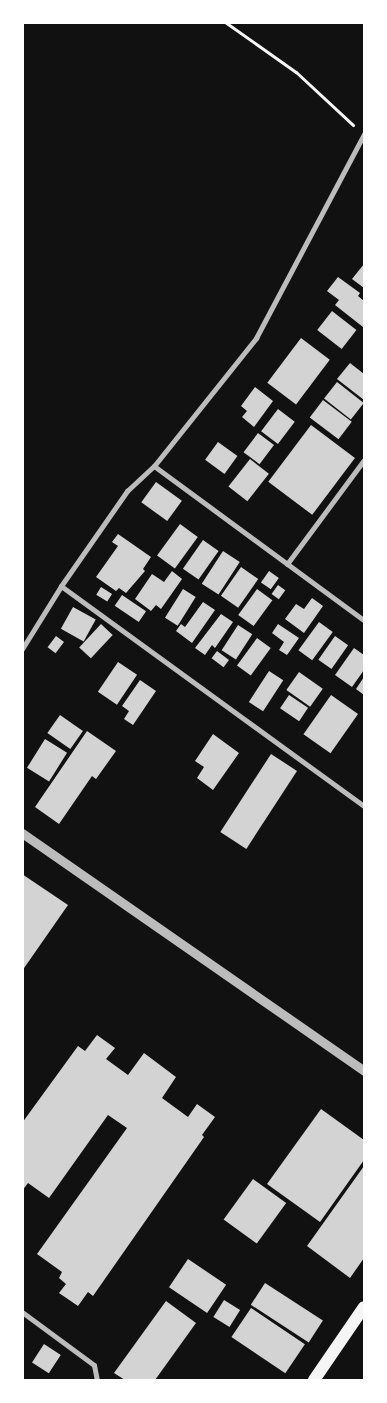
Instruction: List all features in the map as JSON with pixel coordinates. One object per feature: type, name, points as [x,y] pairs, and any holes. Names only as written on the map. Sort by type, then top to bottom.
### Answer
[{"type":"main road","points":[[314,1380],[364,1307]]},
{"type":"street","points":[[22,649],[61,586],[127,491],[154,466],[256,338],[362,144],[364,135]]},
{"type":"street","points":[[287,564],[364,460]]},
{"type":"street","points":[[154,466],[364,620]]},
{"type":"street","points":[[61,586],[364,806]]},
{"type":"street","points":[[22,833],[364,1071]]},
{"type":"street","points":[[22,1312],[94,1365],[97,1380]]},
{"type":"path","points":[[225,22],[296,72],[364,135]]},
{"type":"building","points":[[364,264],[364,288],[352,279]]},
{"type":"building","points":[[338,277],[360,293],[358,296],[364,301],[363,327],[335,305],[339,300],[327,291]]},
{"type":"building","points":[[332,311],[356,330],[342,349],[317,330]]},
{"type":"building","points":[[301,338],[330,360],[296,404],[267,383]]},
{"type":"building","points":[[350,363],[364,374],[364,400],[337,379]]},
{"type":"building","points":[[337,382],[364,403],[351,419],[324,399]]},
{"type":"building","points":[[255,387],[273,401],[254,427],[242,417],[247,411],[241,406]]},
{"type":"building","points":[[323,400],[352,422],[339,439],[310,418]]},
{"type":"building","points":[[278,409],[295,422],[278,444],[261,431]]},
{"type":"building","points":[[311,425],[355,458],[312,515],[268,482]]},
{"type":"building","points":[[258,433],[274,445],[260,464],[244,452]]},
{"type":"building","points":[[218,442],[237,456],[224,474],[205,460]]},
{"type":"building","points":[[250,459],[269,474],[247,501],[228,487]]},
{"type":"building","points":[[156,482],[182,501],[167,521],[141,502]]},
{"type":"building","points":[[180,524],[198,537],[175,568],[157,556]]},
{"type":"building","points":[[118,534],[151,557],[143,569],[145,571],[126,593],[119,588],[116,591],[96,577],[118,546],[112,542]]},
{"type":"building","points":[[203,540],[219,551],[198,580],[183,569]]},
{"type":"building","points":[[223,551],[240,562],[219,595],[202,584]]},
{"type":"building","points":[[241,567],[258,579],[238,608],[221,596]]},
{"type":"building","points":[[172,571],[182,579],[161,609],[156,605],[151,611],[135,599],[152,574],[164,582]]},
{"type":"building","points":[[269,571],[279,578],[271,589],[261,582]]},
{"type":"building","points":[[278,585],[285,590],[279,599],[272,594]]},
{"type":"building","points":[[101,587],[112,594],[107,602],[96,595]]},
{"type":"building","points":[[183,589],[196,597],[178,626],[165,618]]},
{"type":"building","points":[[257,589],[272,600],[254,626],[238,615]]},
{"type":"building","points":[[122,595],[146,611],[139,622],[115,606]]},
{"type":"building","points":[[312,598],[323,606],[304,633],[285,619],[296,604],[304,609]]},
{"type":"building","points":[[203,602],[215,610],[192,643],[176,631],[181,624],[185,627]]},
{"type":"building","points":[[73,607],[96,620],[84,641],[61,629]]},
{"type":"building","points":[[221,614],[233,622],[215,648],[212,645],[205,655],[195,648]]},
{"type":"building","points":[[319,622],[333,632],[312,660],[298,650]]},
{"type":"building","points":[[101,624],[113,635],[91,658],[79,647]]},
{"type":"building","points":[[278,624],[299,638],[287,655],[279,650],[284,642],[272,633]]},
{"type":"building","points":[[238,625],[252,634],[236,659],[222,650]]},
{"type":"building","points":[[56,636],[64,642],[56,653],[48,647]]},
{"type":"building","points":[[335,636],[348,645],[331,669],[318,660]]},
{"type":"building","points":[[257,638],[271,648],[251,675],[237,666]]},
{"type":"building","points":[[354,648],[364,655],[364,670],[352,687],[335,675]]},
{"type":"building","points":[[217,651],[229,660],[224,667],[212,658]]},
{"type":"building","points":[[118,662],[137,675],[117,705],[98,692]]},
{"type":"building","points":[[269,671],[283,680],[263,711],[249,702]]},
{"type":"building","points":[[299,672],[323,689],[310,707],[286,690]]},
{"type":"building","points":[[364,677],[364,695],[356,689]]},
{"type":"building","points":[[140,680],[156,691],[133,725],[124,719],[129,711],[122,706]]},
{"type":"building","points":[[289,695],[308,708],[299,721],[280,708]]},
{"type":"building","points":[[331,695],[358,714],[331,753],[303,734]]},
{"type":"building","points":[[60,715],[83,731],[70,749],[47,733]]},
{"type":"building","points":[[87,731],[116,751],[96,779],[92,776],[59,824],[35,807]]},
{"type":"building","points":[[213,734],[239,753],[213,790],[197,778],[204,767],[195,761]]},
{"type":"building","points":[[45,739],[67,753],[49,782],[27,768]]},
{"type":"building","points":[[271,754],[297,771],[246,849],[220,832]]},
{"type":"building","points":[[22,874],[68,905],[22,971]]},
{"type":"building","points":[[97,1035],[115,1048],[106,1059],[128,1075],[144,1053],[176,1077],[162,1098],[188,1117],[197,1104],[215,1117],[202,1135],[204,1137],[93,1296],[88,1292],[78,1306],[59,1293],[66,1284],[59,1278],[62,1272],[37,1254],[127,1128],[108,1115],[49,1198],[28,1183],[22,1191],[22,1123],[78,1046],[85,1051]]},
{"type":"building","points":[[321,1109],[364,1140],[364,1160],[320,1222],[267,1184]]},
{"type":"building","points":[[364,1166],[364,1258],[350,1278],[307,1246]]},
{"type":"building","points":[[253,1179],[286,1203],[257,1244],[224,1219]]},
{"type":"building","points":[[188,1259],[226,1285],[207,1313],[169,1287]]},
{"type":"building","points":[[265,1283],[323,1321],[309,1342],[251,1305]]},
{"type":"building","points":[[224,1300],[240,1310],[230,1327],[213,1317]]},
{"type":"building","points":[[166,1301],[196,1323],[155,1380],[125,1380],[114,1373]]},
{"type":"building","points":[[251,1308],[305,1344],[285,1373],[231,1337]]},
{"type":"building","points":[[44,1344],[61,1355],[49,1373],[32,1362]]}]
